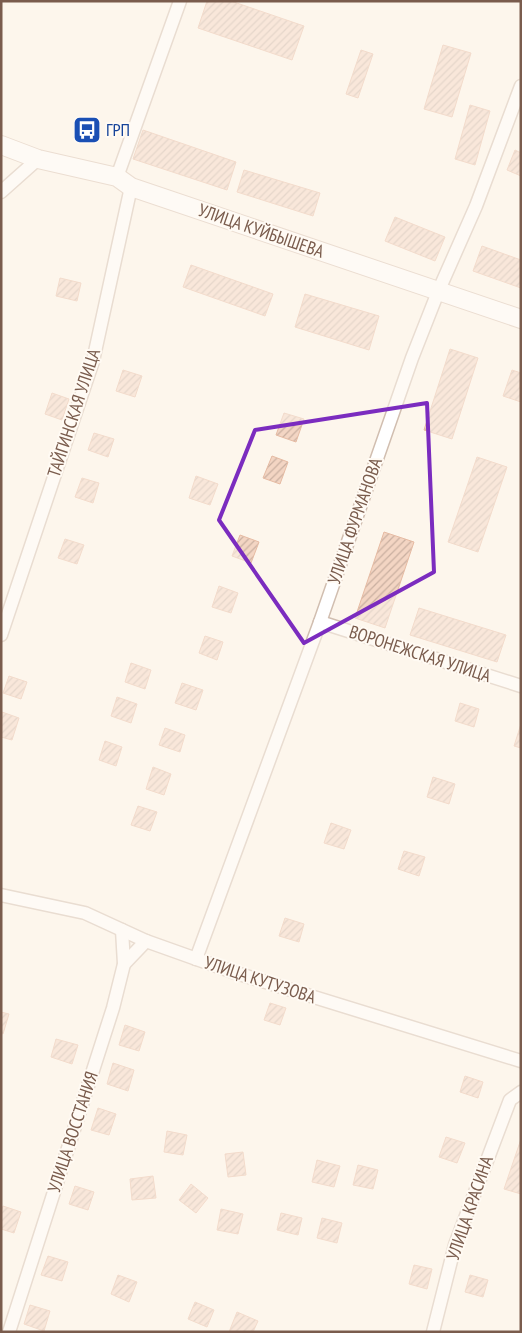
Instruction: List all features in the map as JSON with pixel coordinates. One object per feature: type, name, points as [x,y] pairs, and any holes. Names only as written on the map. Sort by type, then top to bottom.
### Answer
[{"type":"street","name":"ТАЙГИНСКАЯ УЛИЦА","points":[[1,635],[93,361],[124,182],[180,1]]},
{"type":"street","name":"УЛИЦА ФУРМАНОВА","points":[[196,959],[320,622],[409,367],[438,292],[476,206],[521,86]]},
{"type":"street","name":"УЛИЦА КУЙБЫШЕВА","points":[[1,145],[38,159],[124,182],[438,292],[521,319]]},
{"type":"street","points":[[1,192],[38,159]]},
{"type":"street","name":"ВОРОНЕЖСКАЯ УЛИЦА","points":[[320,622],[521,686]]},
{"type":"street","name":"УЛИЦА КУТУЗОВА","points":[[1,895],[85,913],[146,941],[233,972],[521,1061]]},
{"type":"street","name":"УЛИЦА ВОССТАНИЯ","points":[[9,1332],[113,1008],[124,964],[122,930]]},
{"type":"street","points":[[124,964],[146,941]]},
{"type":"street","name":"УЛИЦА КРАСИНА","points":[[433,1332],[455,1245],[510,1100],[521,1092]]},
{"type":"highlighted area","points":[[427,403],[434,572],[304,643],[219,520],[255,430]]},
{"type":"building","points":[[207,1],[231,1],[304,26],[292,60],[198,28]]},
{"type":"building","points":[[443,45],[471,53],[452,117],[424,109]]},
{"type":"building","points":[[361,50],[373,54],[358,98],[346,94]]},
{"type":"building","points":[[470,105],[490,111],[475,165],[455,159]]},
{"type":"building","points":[[143,130],[236,162],[227,190],[133,159]]},
{"type":"building","points":[[515,150],[521,153],[521,176],[507,170]]},
{"type":"building","points":[[244,170],[320,193],[313,216],[237,192]]},
{"type":"building","points":[[395,217],[445,237],[435,261],[385,241]]},
{"type":"building","points":[[482,246],[521,260],[521,288],[473,271]]},
{"type":"building","points":[[191,265],[273,294],[265,316],[183,287]]},
{"type":"building","points":[[60,278],[81,283],[77,301],[56,296]]},
{"type":"building","points":[[305,294],[379,316],[369,350],[295,327]]},
{"type":"building","points":[[450,349],[478,358],[452,439],[424,430]]},
{"type":"building","points":[[123,370],[142,376],[135,397],[116,391]]},
{"type":"building","points":[[512,370],[521,373],[521,402],[503,396]]},
{"type":"building","points":[[52,393],[69,399],[62,420],[45,414]]},
{"type":"building","points":[[284,413],[304,419],[296,442],[276,435]]},
{"type":"building","points":[[94,433],[114,439],[108,457],[88,450]]},
{"type":"building","points":[[272,456],[288,462],[280,484],[263,478]]},
{"type":"building","points":[[477,457],[507,467],[478,552],[448,542]]},
{"type":"building","points":[[196,476],[218,484],[210,505],[189,498]]},
{"type":"building","points":[[82,478],[99,483],[93,503],[75,497]]},
{"type":"building","points":[[384,532],[414,542],[385,628],[355,618]]},
{"type":"building","points":[[240,535],[259,542],[251,563],[232,556]]},
{"type":"building","points":[[65,539],[84,545],[77,564],[58,558]]},
{"type":"building","points":[[219,586],[238,593],[231,613],[212,607]]},
{"type":"building","points":[[419,608],[506,635],[497,662],[410,635]]},
{"type":"building","points":[[205,636],[223,642],[217,660],[199,653]]},
{"type":"building","points":[[131,663],[151,670],[145,689],[125,682]]},
{"type":"building","points":[[9,676],[27,682],[21,699],[3,693]]},
{"type":"building","points":[[182,683],[203,690],[196,710],[175,703]]},
{"type":"building","points":[[117,697],[137,704],[131,723],[111,716]]},
{"type":"building","points":[[460,703],[479,709],[474,727],[455,721]]},
{"type":"building","points":[[2,712],[19,718],[12,740],[1,737]]},
{"type":"building","points":[[521,724],[521,748],[514,746]]},
{"type":"building","points":[[165,728],[185,735],[180,752],[159,745]]},
{"type":"building","points":[[105,741],[122,747],[116,766],[99,760]]},
{"type":"building","points":[[153,767],[171,774],[164,795],[146,789]]},
{"type":"building","points":[[433,777],[455,784],[449,804],[427,797]]},
{"type":"building","points":[[138,806],[157,812],[150,831],[131,825]]},
{"type":"building","points":[[331,823],[351,830],[344,849],[324,843]]},
{"type":"building","points":[[404,851],[425,857],[419,876],[398,869]]},
{"type":"building","points":[[285,918],[304,924],[299,942],[279,936]]},
{"type":"building","points":[[270,1003],[286,1008],[280,1025],[264,1020]]},
{"type":"building","points":[[1,1012],[9,1014],[3,1034],[1,1033]]},
{"type":"building","points":[[125,1025],[145,1032],[139,1051],[119,1045]]},
{"type":"building","points":[[56,1039],[78,1045],[72,1064],[51,1057]]},
{"type":"building","points":[[113,1063],[134,1070],[128,1091],[107,1084]]},
{"type":"building","points":[[465,1076],[483,1082],[478,1098],[460,1092]]},
{"type":"building","points":[[98,1108],[116,1114],[109,1135],[91,1130]]},
{"type":"building","points":[[167,1131],[187,1135],[183,1155],[164,1152]]},
{"type":"building","points":[[446,1137],[465,1143],[457,1163],[439,1157]]},
{"type":"building","points":[[521,1139],[521,1194],[504,1189]]},
{"type":"building","points":[[243,1152],[246,1175],[228,1177],[225,1154]]},
{"type":"building","points":[[317,1160],[340,1166],[334,1187],[312,1182]]},
{"type":"building","points":[[358,1165],[378,1170],[373,1189],[353,1185]]},
{"type":"building","points":[[153,1176],[156,1198],[132,1200],[130,1179]]},
{"type":"building","points":[[191,1184],[208,1198],[196,1213],[179,1200]]},
{"type":"building","points":[[75,1186],[94,1192],[88,1210],[69,1204]]},
{"type":"building","points":[[3,1206],[21,1212],[14,1233],[1,1229],[1,1211]]},
{"type":"building","points":[[221,1209],[243,1214],[238,1234],[217,1230]]},
{"type":"building","points":[[281,1213],[302,1218],[298,1235],[277,1230]]},
{"type":"building","points":[[322,1218],[342,1223],[337,1243],[317,1238]]},
{"type":"building","points":[[48,1256],[68,1262],[62,1281],[41,1275]]},
{"type":"building","points":[[414,1265],[432,1269],[427,1289],[409,1284]]},
{"type":"building","points":[[118,1275],[137,1282],[129,1302],[111,1294]]},
{"type":"building","points":[[470,1275],[488,1280],[483,1297],[465,1292]]},
{"type":"building","points":[[195,1302],[214,1310],[207,1327],[188,1319]]},
{"type":"building","points":[[30,1305],[50,1311],[44,1331],[24,1324]]},
{"type":"building","points":[[237,1312],[258,1321],[253,1332],[229,1332]]},
{"type":"place","name":"ГРП","points":[[87,130]]}]
